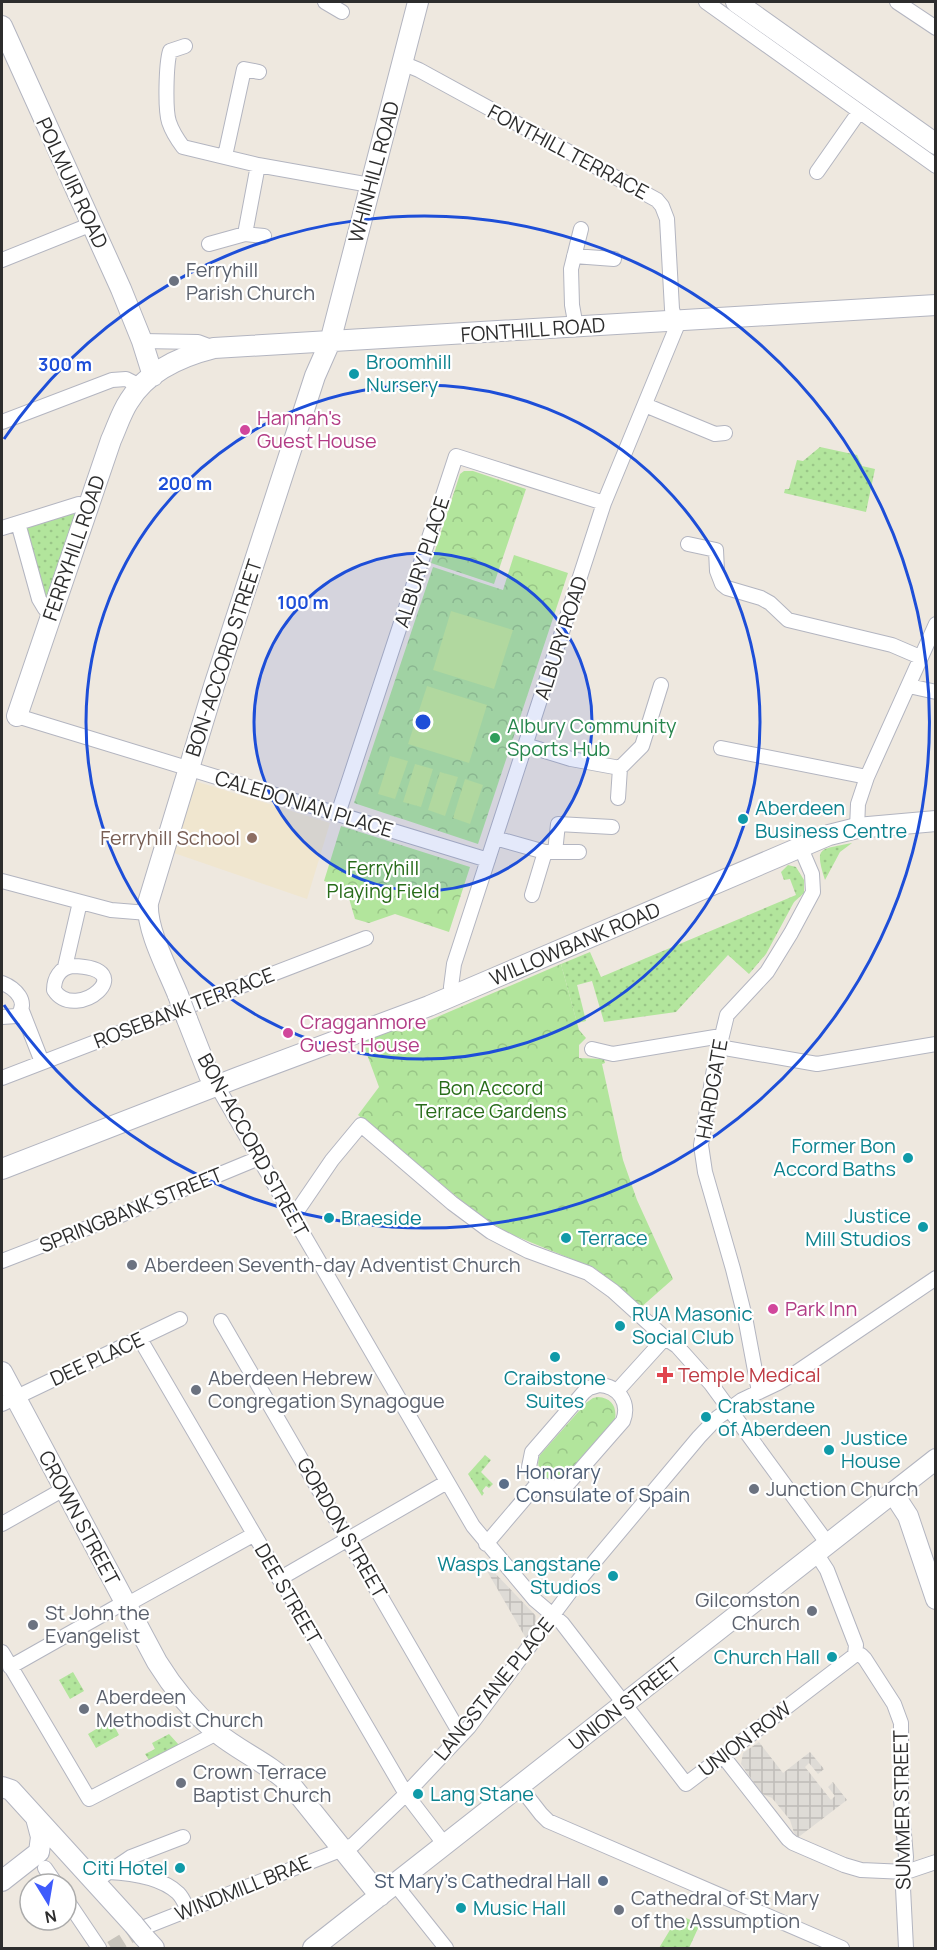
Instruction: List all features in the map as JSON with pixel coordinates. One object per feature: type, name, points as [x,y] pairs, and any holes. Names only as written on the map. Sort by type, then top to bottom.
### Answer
[{"type":"street","points":[[325,2],[342,12]]},
{"type":"street","name":"WHINHILL ROAD","points":[[330,342],[418,2]]},
{"type":"street","points":[[706,2],[936,166]]},
{"type":"street","points":[[736,2],[936,144]]},
{"type":"street","points":[[758,2],[936,129]]},
{"type":"street","points":[[897,2],[936,28]]},
{"type":"street","name":"POLMUIR ROAD","points":[[2,26],[92,224],[142,341],[147,381]]},
{"type":"street","points":[[185,46],[170,51],[168,57],[168,119],[183,147],[258,165],[370,185]]},
{"type":"street","name":"FONTHILL TERRACE","points":[[402,63],[419,70],[657,200],[668,219],[672,309],[675,321]]},
{"type":"street","points":[[225,156],[244,69],[259,72]]},
{"type":"street","points":[[817,171],[859,112]]},
{"type":"street","points":[[245,234],[258,165]]},
{"type":"street","points":[[2,260],[92,224]]},
{"type":"street","points":[[576,327],[572,305],[571,269],[581,229]]},
{"type":"street","points":[[209,244],[245,234],[264,236]]},
{"type":"street","points":[[574,256],[614,259]]},
{"type":"street","name":"FONTHILL ROAD","points":[[147,381],[174,362],[193,353],[214,348],[936,304]]},
{"type":"street","name":"ALBURY ROAD","points":[[454,995],[451,978],[454,964],[604,503],[676,331],[675,321]]},
{"type":"street","points":[[142,341],[198,342],[214,348]]},
{"type":"street","name":"BON-ACCORD STREET","points":[[330,342],[315,376],[189,768],[148,903],[148,913],[209,1075],[473,1526],[535,1600],[562,1623],[625,1704]]},
{"type":"street","points":[[2,422],[112,380],[147,381]]},
{"type":"street","name":"FERRYHILL ROAD","points":[[17,716],[122,415],[147,381]]},
{"type":"street","points":[[645,405],[715,434],[725,433]]},
{"type":"street","name":"ALBURY PLACE","points":[[338,814],[456,456],[604,503]]},
{"type":"street","points":[[2,528],[79,504],[89,507]]},
{"type":"street","points":[[18,522],[39,599],[45,609],[53,612]]},
{"type":"street","points":[[688,544],[716,550],[717,571],[722,584],[727,588],[761,598],[770,603],[788,620],[892,645],[920,657]]},
{"type":"street","points":[[857,828],[858,804],[867,777],[936,624]]},
{"type":"street","points":[[618,798],[620,768],[642,747],[661,685]]},
{"type":"street","points":[[909,686],[936,692]]},
{"type":"street","name":"CALEDONIAN PLACE","points":[[17,716],[488,860]]},
{"type":"street","points":[[525,745],[571,759],[620,768]]},
{"type":"street","points":[[720,748],[867,777]]},
{"type":"street","name":"WILLOWBANK ROAD","points":[[2,1169],[454,995],[829,835],[857,828],[936,821]]},
{"type":"street","points":[[532,895],[550,852],[558,824],[612,826]]},
{"type":"street","points":[[495,838],[550,852],[579,852]]},
{"type":"street","name":"HARDGATE","points":[[759,1392],[740,1297],[702,1159],[702,1129],[727,1015],[767,972],[811,898],[814,887],[812,874],[800,846]]},
{"type":"street","points":[[2,881],[111,910],[148,913]]},
{"type":"street","points":[[65,967],[80,902]]},
{"type":"street","name":"ROSEBANK TERRACE","points":[[2,1078],[366,938]]},
{"type":"street","points":[[2,982],[19,994],[22,1011],[42,1062]]},
{"type":"street","points":[[2,1017],[17,1016],[22,1011]]},
{"type":"street","points":[[592,1049],[613,1054],[720,1042],[817,1064],[936,1044]]},
{"type":"street","points":[[293,1217],[332,1161],[361,1125],[452,1203],[491,1232],[528,1251],[588,1273],[614,1291],[665,1338],[677,1346],[697,1367],[729,1409],[822,1549],[827,1570],[856,1645],[855,1655]]},
{"type":"street","name":"SPRINGBANK STREET","points":[[2,1261],[259,1158]]},
{"type":"street","name":"LANGSTANE PLACE","points":[[342,1849],[353,1845],[406,1794],[461,1735],[600,1554],[717,1418],[729,1409],[797,1372],[936,1278]]},
{"type":"street","name":"DEE PLACE","points":[[8,1401],[180,1319]]},
{"type":"street","name":"GORDON STREET","points":[[222,1321],[461,1735]]},
{"type":"street","points":[[617,1391],[665,1338]]},
{"type":"street","name":"DEE STREET","points":[[141,1339],[253,1535],[406,1794],[445,1845]]},
{"type":"street","name":"CROWN STREET","points":[[2,1372],[8,1401],[64,1489],[172,1686],[217,1733],[280,1775],[291,1785],[342,1849],[388,1890]]},
{"type":"street","points":[[605,1386],[617,1391],[626,1409],[620,1426],[567,1485],[551,1488],[538,1483],[529,1467],[532,1452],[537,1445],[589,1388],[605,1386]]},
{"type":"street","name":"UNION STREET","points":[[313,1948],[936,1459]]},
{"type":"street","points":[[279,1579],[447,1482]]},
{"type":"street","points":[[486,1544],[538,1483]]},
{"type":"street","points":[[2,1524],[64,1489]]},
{"type":"street","points":[[892,1493],[908,1516],[936,1599]]},
{"type":"street","points":[[10,1667],[253,1535]]},
{"type":"street","points":[[2,1652],[89,1799],[217,1733]]},
{"type":"street","name":"UNION ROW","points":[[625,1704],[686,1784],[855,1655]]},
{"type":"street","name":"SUMMER STREET","points":[[855,1655],[861,1655],[865,1659],[894,1704],[900,1719],[906,1872],[903,1888],[906,1948]]},
{"type":"street","points":[[723,1756],[793,1843],[855,1869],[906,1872],[936,1862]]},
{"type":"street","points":[[2,1786],[10,1790],[36,1818],[61,1872]]},
{"type":"street","points":[[520,1786],[548,1821],[842,1948]]},
{"type":"street","points":[[36,1818],[41,1837],[42,1860],[57,1872]]},
{"type":"street","points":[[101,1877],[131,1857],[183,1837]]},
{"type":"street","name":"WINDMILL BRAE","points":[[144,1934],[188,1910],[342,1849]]},
{"type":"street","points":[[2,1881],[42,1860],[48,1851],[59,1853],[63,1872]]},
{"type":"street","points":[[101,1877],[144,1934]]},
{"type":"street","points":[[78,1878],[144,1877],[180,1895],[188,1910]]},
{"type":"street","points":[[388,1890],[446,1948]]},
{"type":"street","points":[[78,1917],[99,1948]]},
{"type":"shaded area","name":"Ferryhill School","points":[[195,781],[330,823],[307,899],[174,853]]},
{"type":"shaded area","points":[[490,1568],[536,1616],[536,1626],[527,1640],[487,1571]]},
{"type":"shaded area","points":[[759,1742],[783,1773],[810,1752],[824,1769],[818,1774],[809,1763],[805,1767],[831,1800],[835,1796],[828,1787],[833,1782],[847,1800],[796,1839],[790,1820],[772,1798],[762,1794],[741,1764],[743,1753]]},
{"type":"green space","points":[[820,447],[857,455],[862,466],[875,469],[866,512],[784,493],[785,489],[789,489],[797,460],[803,461]]},
{"type":"green space","points":[[464,471],[473,471],[526,489],[494,584],[431,563],[460,474]]},
{"type":"green space","points":[[79,504],[45,609],[18,523]]},
{"type":"green space","points":[[514,555],[568,573],[478,844],[354,803],[433,567],[503,590]]},
{"type":"green space","points":[[451,611],[513,630],[494,689],[433,670]]},
{"type":"green space","points":[[427,686],[487,705],[469,763],[408,744]]},
{"type":"green space","points":[[390,756],[408,761],[395,799],[378,794]]},
{"type":"green space","points":[[415,764],[433,769],[421,807],[403,802]]},
{"type":"green space","points":[[440,772],[458,777],[445,816],[428,810]]},
{"type":"green space","points":[[465,779],[483,785],[470,824],[453,818]]},
{"type":"green space","name":"Ferryhill Playing Field","points":[[341,826],[470,867],[449,932],[395,914],[369,923],[355,919],[346,888],[324,881]]},
{"type":"green space","points":[[852,843],[840,852],[825,880],[820,860],[822,851]]},
{"type":"green space","points":[[788,865],[796,867],[804,880],[804,893],[794,902],[766,954],[749,974],[728,955],[676,1012],[604,1022],[592,981],[577,985],[586,1021],[577,1023],[561,964],[590,952],[601,977],[796,895],[790,879],[784,880],[781,872]]},
{"type":"green space","name":"Bon Accord Terrace Gardens","points":[[561,964],[579,1030],[586,1038],[579,1045],[579,1058],[604,1059],[605,1063],[602,1064],[623,1160],[637,1200],[673,1279],[639,1309],[616,1285],[596,1269],[508,1233],[479,1215],[358,1115],[379,1087],[362,1041],[390,1030],[402,1032]]},
{"type":"green space","points":[[598,1397],[610,1401],[615,1411],[615,1420],[568,1474],[557,1479],[547,1478],[539,1468],[540,1455],[586,1403]]},
{"type":"green space","points":[[485,1455],[491,1460],[481,1472],[493,1484],[489,1488],[486,1486],[482,1491],[484,1493],[482,1496],[468,1474]]},
{"type":"green space","points":[[73,1672],[84,1691],[70,1699],[59,1680]]},
{"type":"green space","points":[[111,1720],[119,1735],[96,1748],[88,1734]]},
{"type":"green space","points":[[169,1734],[179,1745],[149,1760],[145,1754],[155,1749],[152,1743]]},
{"type":"green space","points":[[679,1915],[700,1924],[689,1948],[659,1948]]},
{"type":"tunnel","points":[[111,1948],[145,1927]]},
{"type":"place","name":"Ferryhill Parish Church","points":[[174,281]]},
{"type":"place","name":"Broomhill Nursery","points":[[354,374]]},
{"type":"place","name":"Hannah's Guest House","points":[[245,430]]},
{"type":"place","name":"Albury Community Sports Hub","points":[[495,738]]},
{"type":"place","name":"Aberdeen Business Centre","points":[[743,819]]},
{"type":"place","name":"Ferryhill School","points":[[252,838]]},
{"type":"place","name":"Cragganmore Guest House","points":[[288,1033]]},
{"type":"place","name":"Former Bon Accord Baths","points":[[908,1158]]},
{"type":"place","name":"Braeside","points":[[329,1218]]},
{"type":"place","name":"Justice Mill Studios","points":[[923,1227]]},
{"type":"place","name":"Terrace","points":[[566,1238]]},
{"type":"place","name":"Aberdeen Seventh-day Adventist Church","points":[[132,1265]]},
{"type":"place","name":"Park Inn","points":[[773,1309]]},
{"type":"place","name":"RUA Masonic Social Club","points":[[620,1326]]},
{"type":"place","name":"Craibstone Suites","points":[[555,1357]]},
{"type":"place","name":"Temple Medical","points":[[665,1375]]},
{"type":"place","name":"Aberdeen Hebrew Congregation Synagogue","points":[[196,1390]]},
{"type":"place","name":"Crabstane of Aberdeen","points":[[706,1417]]},
{"type":"place","name":"Justice House","points":[[829,1450]]},
{"type":"place","name":"Honorary Consulate of Spain","points":[[504,1484]]},
{"type":"place","name":"Junction Church","points":[[754,1489]]},
{"type":"place","name":"Wasps Langstane Studios","points":[[613,1576]]},
{"type":"place","name":"Gilcomston Church","points":[[812,1611]]},
{"type":"place","name":"St John the Evangelist","points":[[33,1625]]},
{"type":"place","name":"Church Hall","points":[[832,1657]]},
{"type":"place","name":"Aberdeen Methodist Church","points":[[84,1709]]},
{"type":"place","name":"Crown Terrace Baptist Church","points":[[181,1783]]},
{"type":"place","name":"Lang Stane","points":[[418,1794]]},
{"type":"place","name":"Citi Hotel","points":[[180,1868]]},
{"type":"place","name":"St Mary's Cathedral Hall","points":[[603,1881]]},
{"type":"place","name":"Music Hall","points":[[461,1908]]},
{"type":"place","name":"Cathedral of St Mary of the Assumption","points":[[619,1910]]}]
